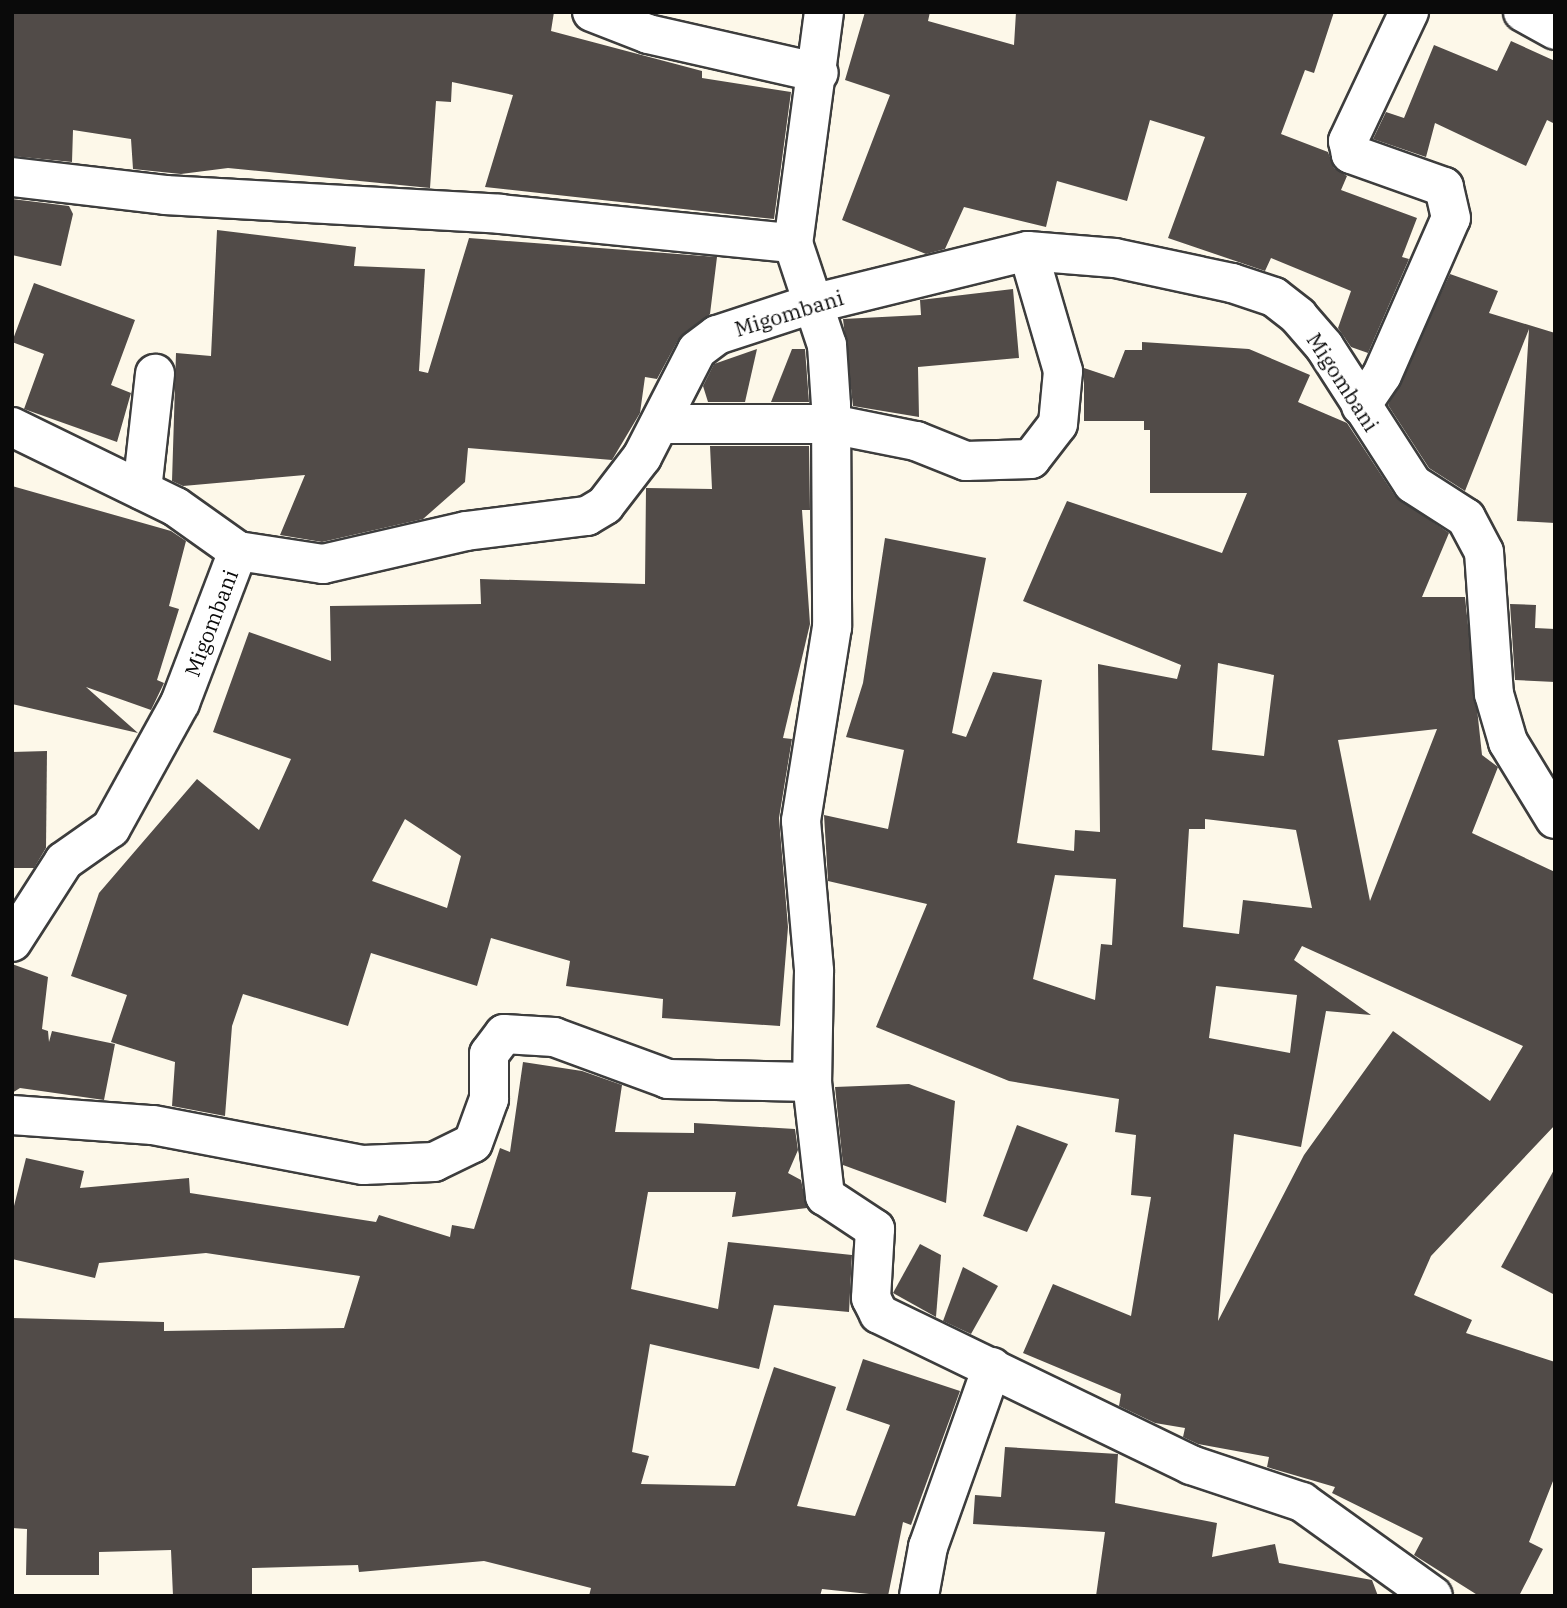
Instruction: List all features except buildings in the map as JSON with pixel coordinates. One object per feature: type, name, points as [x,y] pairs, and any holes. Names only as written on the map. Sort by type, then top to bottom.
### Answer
[{"type":"street","points":[[592,12],[648,34],[819,73]]},
{"type":"street","points":[[824,12],[819,73],[793,243],[827,345],[831,424],[832,627],[801,821],[814,971],[812,1082],[825,1196],[875,1229],[872,1306],[1191,1465],[1302,1502],[1433,1596]]},
{"type":"street","points":[[1361,406],[1382,375],[1451,218],[1444,187],[1351,154],[1348,141],[1409,12]]},
{"type":"street","points":[[1523,12],[1555,30]]},
{"type":"street","points":[[12,177],[165,195],[500,214],[793,243]]},
{"type":"street","points":[[661,424],[831,424],[916,440],[966,461],[1014,463],[1049,443],[1058,424],[1063,371],[1028,251]]},
{"type":"street","name":"Migombani","points":[[12,942],[64,861],[111,828],[180,703],[238,551],[323,564],[466,531],[587,516],[621,486],[661,424],[705,342],[812,304],[1028,251],[1115,258],[1274,297],[1324,346],[1413,484],[1466,518],[1484,552],[1494,694],[1508,741],[1555,819]]},
{"type":"street","points":[[142,490],[155,374]]},
{"type":"street","points":[[12,427],[142,490],[238,551]]},
{"type":"street","points":[[12,1115],[163,1127],[363,1165],[434,1162],[473,1143],[489,1099],[489,1054],[504,1034],[554,1037],[668,1079],[812,1082]]},
{"type":"street","points":[[919,1596],[928,1547],[992,1367]]}]
